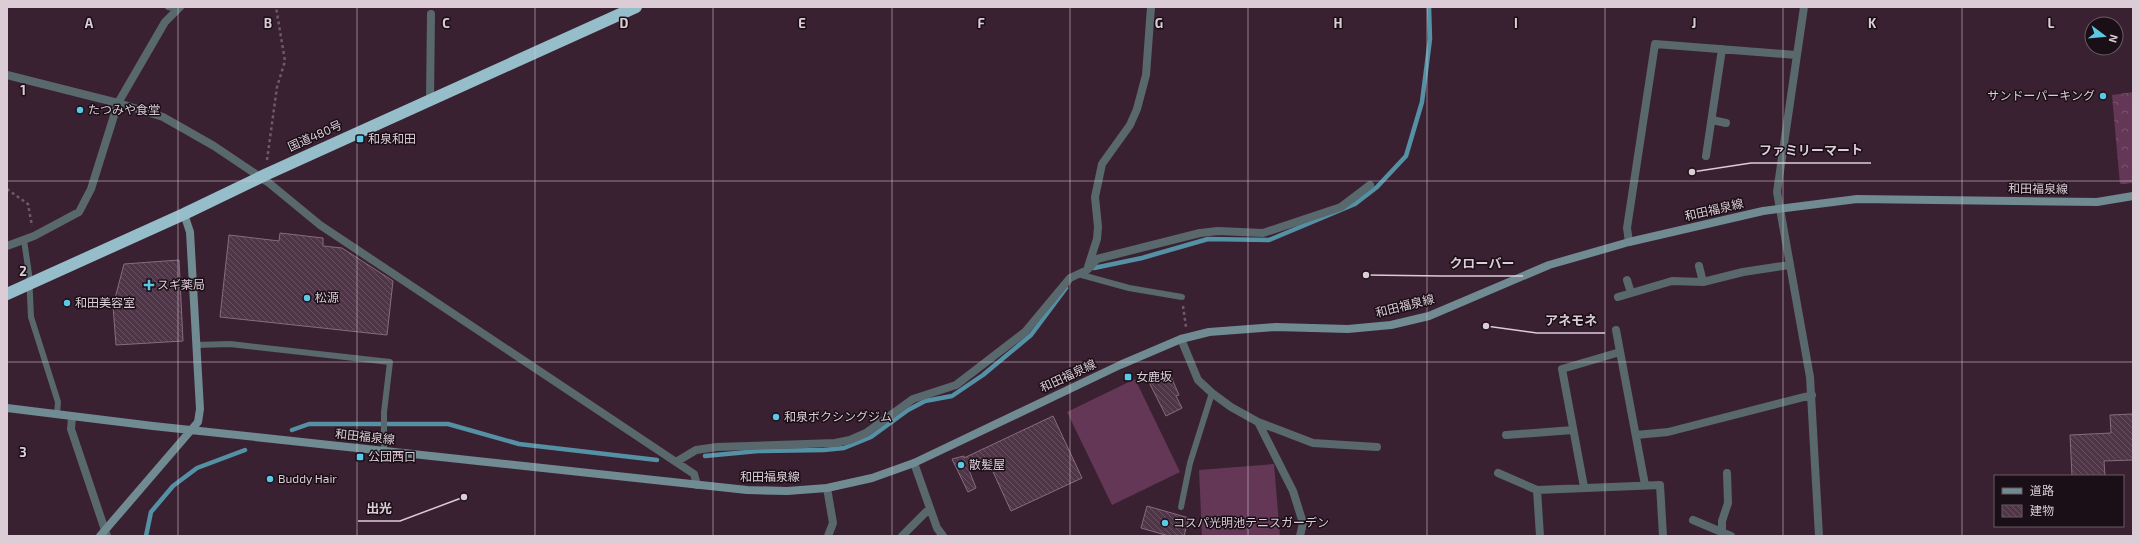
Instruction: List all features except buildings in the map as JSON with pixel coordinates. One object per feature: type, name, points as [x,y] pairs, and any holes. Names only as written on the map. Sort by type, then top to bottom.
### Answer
[{"type":"highway","name":"国道480号","points":[[7,294],[184,214],[263,175],[636,7]]},
{"type":"main road","name":"和田福泉線","points":[[7,408],[192,430],[747,490],[787,491],[827,488],[872,478],[914,463],[1120,365],[1182,340],[1209,332],[1235,328],[1276,327],[1348,329],[1391,325],[1429,316],[1550,265],[1630,242],[1779,208],[1857,199],[2097,202],[2133,196]]},
{"type":"main road","points":[[104,534],[198,422],[200,409],[190,232],[184,214]]},
{"type":"street","points":[[1087,270],[1097,239],[1098,228],[1095,197],[1102,164],[1130,125],[1137,109],[1146,75],[1151,7]]},
{"type":"street","points":[[1804,7],[1777,192],[1812,395],[1819,536]]},
{"type":"street","points":[[7,246],[34,236],[79,212],[91,189],[118,103],[165,22],[179,8]]},
{"type":"street","points":[[430,100],[431,14]]},
{"type":"street","points":[[1630,242],[1627,228],[1655,44],[1722,48],[1796,55]]},
{"type":"street","points":[[1706,156],[1722,48]]},
{"type":"street","points":[[7,75],[118,103],[163,117],[263,175],[320,225],[694,474],[697,485]]},
{"type":"street","points":[[1712,120],[1726,123]]},
{"type":"street","points":[[676,462],[696,450],[717,447],[835,443],[850,440],[866,433],[913,399],[956,385],[1025,332],[1070,278],[1087,270],[1097,259],[1200,233],[1218,231],[1263,233],[1341,207],[1370,185]]},
{"type":"street","points":[[1618,297],[1672,281],[1702,282],[1743,272],[1789,265]]},
{"type":"street","points":[[1699,266],[1702,282]]},
{"type":"street","points":[[1627,280],[1631,293]]},
{"type":"street","points":[[1616,330],[1645,485]]},
{"type":"street","points":[[1182,340],[1198,380],[1212,393],[1258,422],[1313,443],[1377,447]]},
{"type":"street","points":[[1584,487],[1562,368],[1620,352]]},
{"type":"street","points":[[1636,435],[1668,432],[1812,395]]},
{"type":"street","points":[[72,416],[71,429],[104,534]]},
{"type":"street","points":[[1258,422],[1293,491],[1303,524],[1300,536]]},
{"type":"street","points":[[1506,436],[1573,430]]},
{"type":"street","points":[[914,463],[937,528],[943,536]]},
{"type":"street","points":[[1498,473],[1537,490],[1660,485],[1663,536]]},
{"type":"street","points":[[1722,534],[1722,521],[1728,503],[1727,473]]},
{"type":"street","points":[[827,488],[833,523],[828,536]]},
{"type":"street","points":[[1537,490],[1540,536]]},
{"type":"street","points":[[902,536],[930,508]]},
{"type":"street","points":[[1693,520],[1722,534],[1731,536]]},
{"type":"lane","points":[[168,7],[179,8]]},
{"type":"lane","points":[[24,240],[31,317],[58,402],[57,414]]},
{"type":"lane","points":[[1078,274],[1129,288],[1182,297]]},
{"type":"lane","points":[[196,345],[230,344],[390,362],[384,412],[384,451]]},
{"type":"lane","points":[[1180,507],[1190,463],[1212,393]]},
{"type":"path","points":[[263,175],[277,87],[285,62],[276,7]]},
{"type":"path","points":[[7,189],[28,204],[34,236]]},
{"type":"path","points":[[1182,297],[1186,329]]},
{"type":"green space","points":[[2133,92],[2133,183],[2120,184],[2112,95]]},
{"type":"green space","points":[[1135,379],[1180,472],[1112,505],[1067,412]]},
{"type":"green space","points":[[1274,464],[1280,536],[1202,536],[1199,470]]},
{"type":"waterway","points":[[1094,268],[1142,258],[1208,239],[1269,240],[1355,204],[1377,187],[1406,156],[1422,102],[1430,39],[1429,7]]},
{"type":"waterway","points":[[705,456],[758,451],[824,450],[844,448],[871,437],[908,410],[925,401],[952,396],[983,375],[1031,335],[1066,288]]},
{"type":"waterway","points":[[292,430],[309,424],[448,424],[519,444],[657,460]]},
{"type":"waterway","points":[[146,536],[151,512],[173,486],[197,468],[245,450]]},
{"type":"place","name":"サンドーパーキング","points":[[2103,96]]},
{"type":"place","name":"たつみや食堂","points":[[80,110]]},
{"type":"place","name":"和泉和田","points":[[360,139]]},
{"type":"place","name":"ファミリーマート","points":[[1692,172]]},
{"type":"place","name":"クローバー","points":[[1366,275]]},
{"type":"place","name":"スギ薬局","points":[[149,285]]},
{"type":"place","name":"松源","points":[[307,298]]},
{"type":"place","name":"和田美容室","points":[[67,303]]},
{"type":"place","name":"アネモネ","points":[[1486,326]]},
{"type":"place","name":"女鹿坂","points":[[1128,377]]},
{"type":"place","name":"和泉ボクシングジム","points":[[776,417]]},
{"type":"place","name":"公団西口","points":[[360,457]]},
{"type":"place","name":"散髪屋","points":[[961,465]]},
{"type":"place","name":"Buddy Hair","points":[[270,479]]},
{"type":"place","name":"出光","points":[[464,497]]},
{"type":"place","name":"コスパ光明池テニスガーデン","points":[[1165,523]]}]
